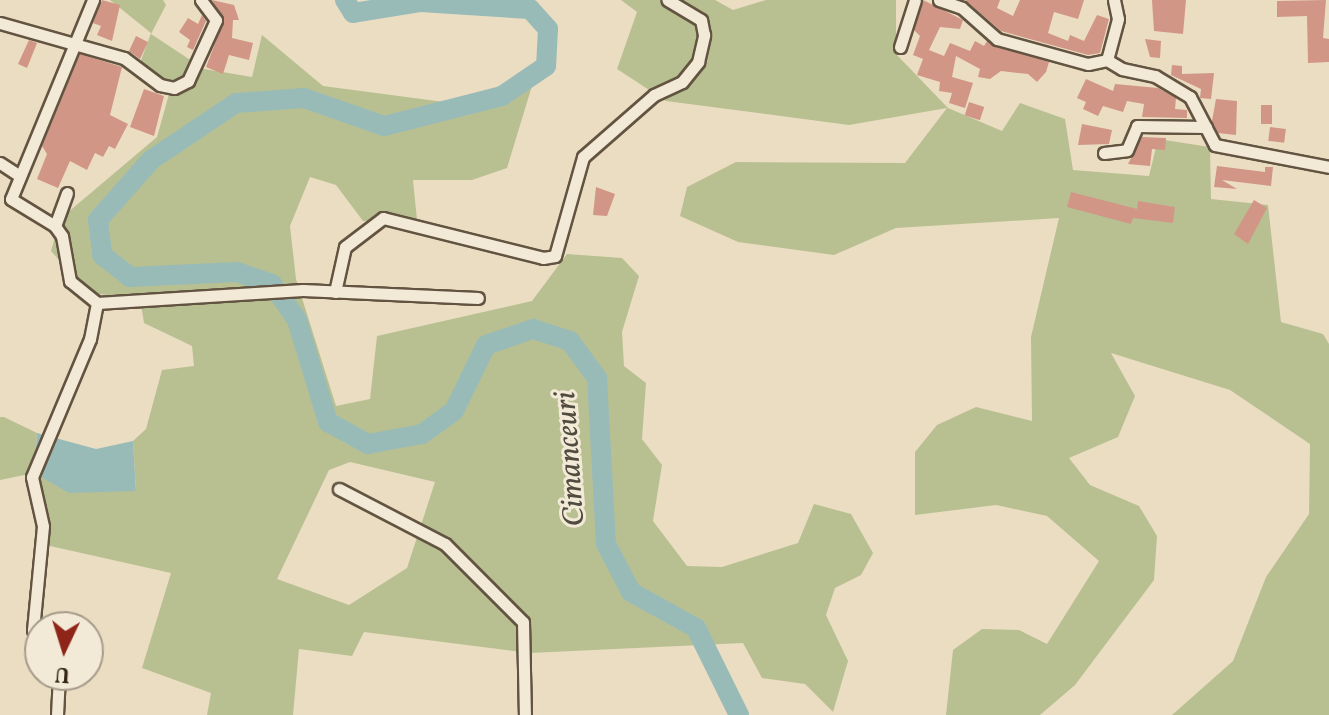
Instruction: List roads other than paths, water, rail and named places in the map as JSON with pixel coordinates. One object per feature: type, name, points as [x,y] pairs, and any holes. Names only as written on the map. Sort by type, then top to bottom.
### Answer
[{"type":"street","points":[[93,0],[73,41],[11,199],[55,226],[62,236],[70,281],[97,303],[223,291],[242,296],[303,290],[478,298]]},
{"type":"street","points":[[0,23],[73,41],[124,58],[160,85],[174,88],[194,73],[216,20],[201,0]]},
{"type":"street","points":[[335,292],[345,247],[383,218],[543,258],[555,256],[583,157],[654,95],[682,82],[698,62],[704,35],[701,20],[668,0]]},
{"type":"street","points":[[900,47],[915,0]]},
{"type":"street","points":[[939,0],[962,8],[997,39],[1088,64],[1107,60],[1180,90],[1190,97],[1215,145],[1329,167]]},
{"type":"street","points":[[1107,60],[1118,19],[1114,0]]},
{"type":"street","points":[[1104,153],[1127,150],[1137,126],[1206,127]]},
{"type":"street","points":[[0,163],[20,176]]},
{"type":"street","points":[[55,226],[67,193]]},
{"type":"street","points":[[35,611],[43,526],[32,477],[90,339],[97,303]]},
{"type":"street","points":[[339,489],[445,544],[523,622],[525,715]]},
{"type":"street","points":[[57,715],[58,691]]},
{"type":"water","points":[[37,433],[96,449],[133,441],[136,491],[69,493],[34,473]]},
{"type":"waterway","name":"Cimanceuri","points":[[345,0],[353,13],[421,2],[530,9],[548,29],[546,66],[502,96],[384,126],[304,98],[236,103],[151,160],[98,220],[102,255],[130,277],[237,272],[272,284],[297,320],[328,422],[368,444],[422,434],[454,411],[486,345],[533,329],[570,341],[597,378],[606,544],[631,592],[696,628],[739,715]]}]
